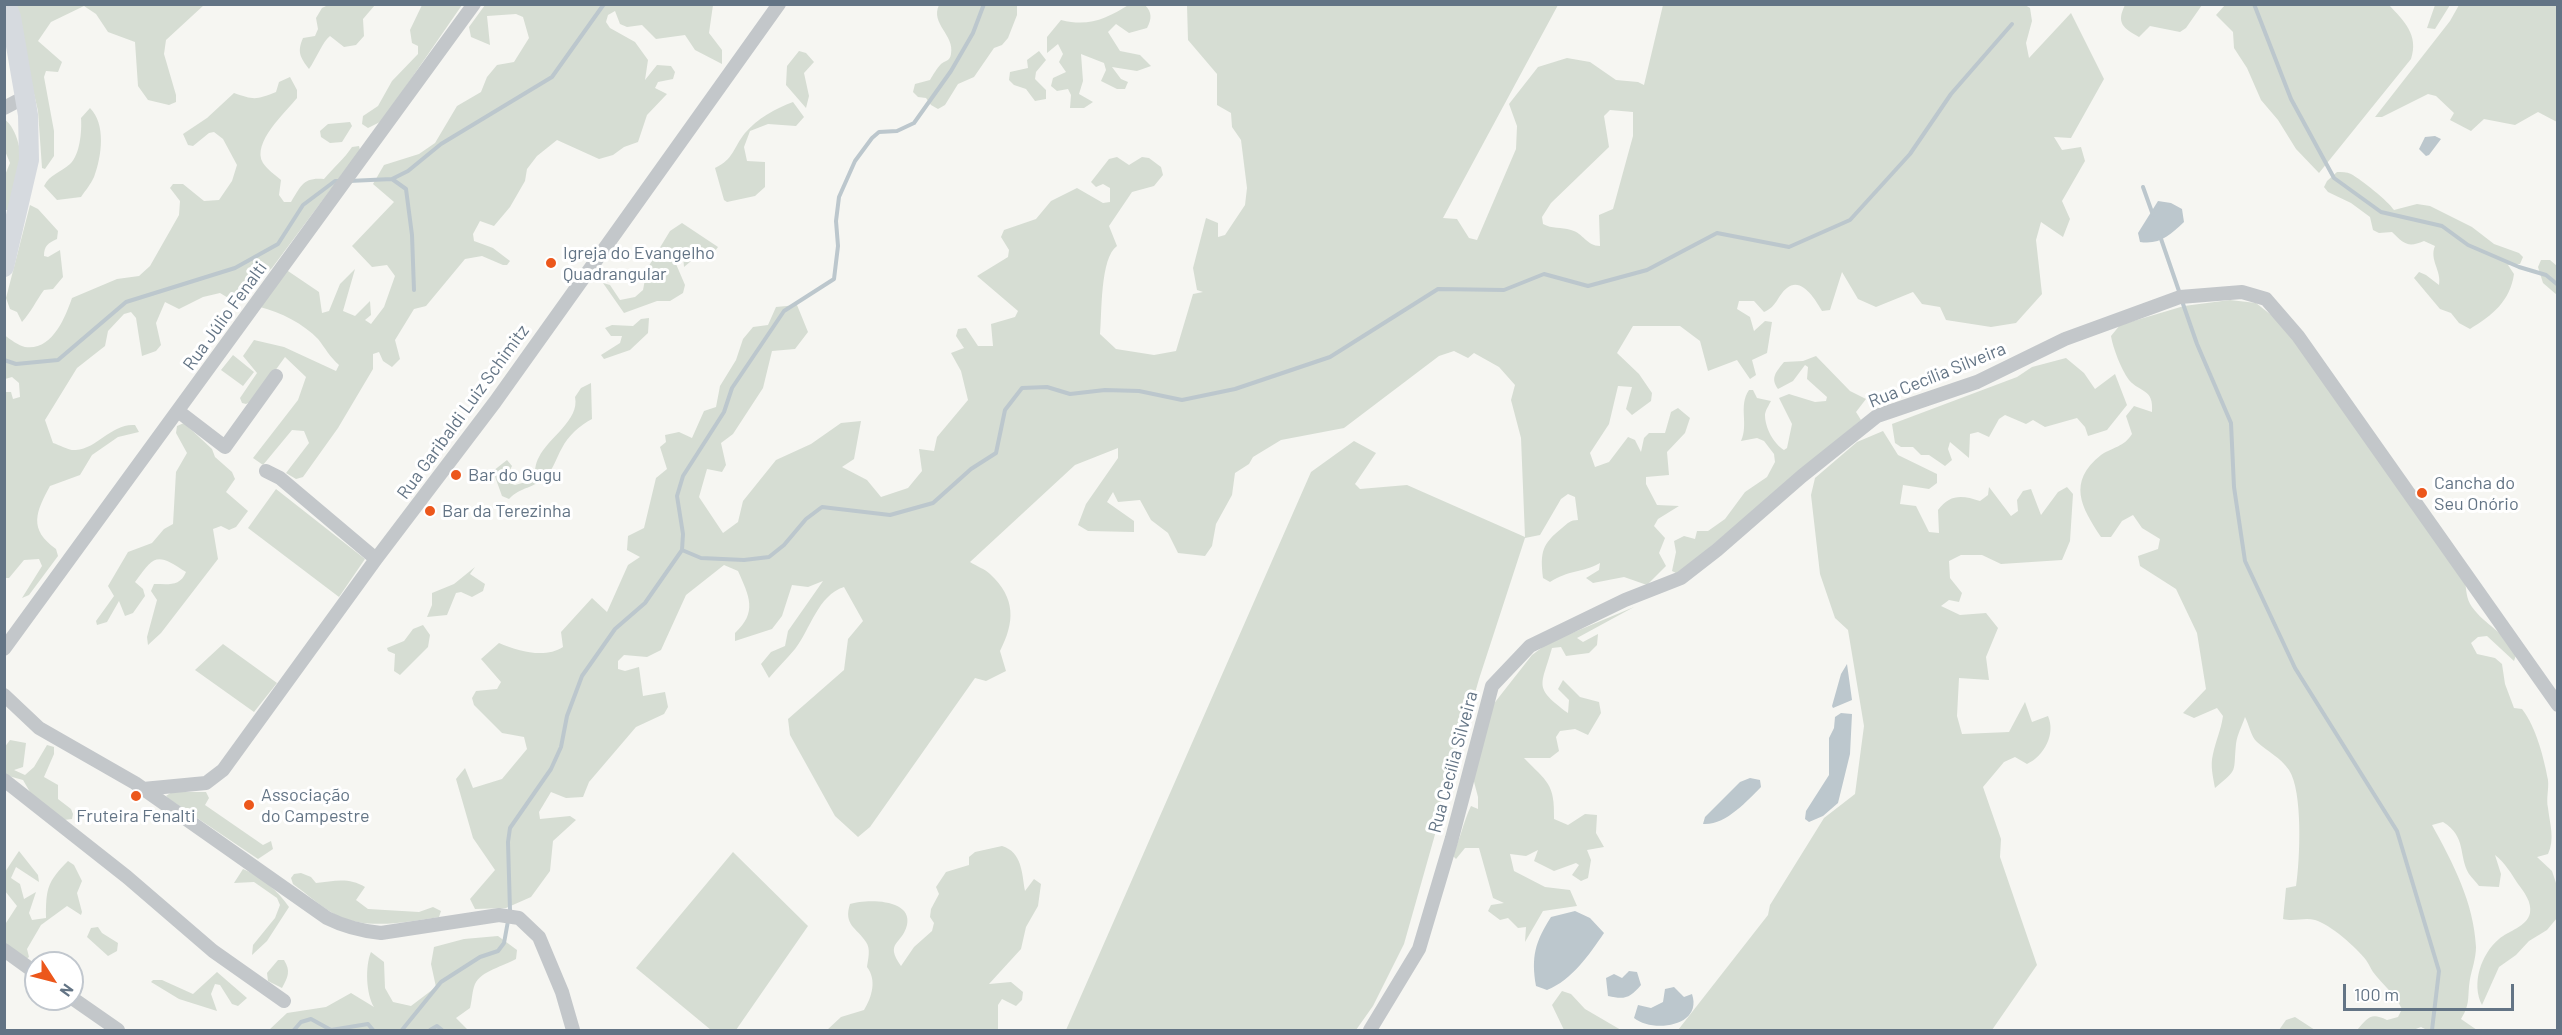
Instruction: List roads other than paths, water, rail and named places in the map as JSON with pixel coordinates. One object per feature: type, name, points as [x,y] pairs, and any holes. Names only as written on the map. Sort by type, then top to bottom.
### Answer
[{"type":"street","points":[[4,267],[29,160],[25,97],[11,17],[6,4]]},
{"type":"street","name":"Rua Júlio Fenalti","points":[[4,649],[474,4]]},
{"type":"street","name":"Rua Garibaldi Luiz Schimitz","points":[[143,789],[206,783],[223,770],[376,559],[495,402],[779,4]]},
{"type":"street","points":[[4,108],[25,97]]},
{"type":"street","name":"Rua Cecília Silveira","points":[[1370,1030],[1419,949],[1455,828],[1492,686],[1530,646],[1625,600],[1680,578],[1717,550],[1877,416],[1977,382],[2065,339],[2180,297],[2242,292],[2266,299],[2298,336],[2558,705]]},
{"type":"street","points":[[178,411],[225,447],[276,376]]},
{"type":"street","points":[[266,471],[280,478],[376,559]]},
{"type":"street","points":[[4,695],[39,728],[143,789],[327,918],[341,925],[361,931],[381,933],[499,915],[519,918],[539,937],[562,992],[573,1030]]},
{"type":"street","points":[[4,780],[127,876],[213,951],[284,1001]]},
{"type":"street","points":[[4,950],[24,964]]},
{"type":"street","points":[[84,1006],[118,1030]]},
{"type":"waterway","points":[[392,179],[408,171],[441,144],[552,77],[604,4]]},
{"type":"waterway","points":[[402,1030],[441,982],[480,957],[498,951],[504,943],[510,910],[508,842],[510,828],[551,769],[561,747],[567,716],[582,676],[615,629],[645,603],[682,550],[683,534],[677,496],[683,476],[724,412],[732,388],[784,311],[834,279],[838,246],[836,221],[839,197],[855,161],[879,132],[897,131],[914,123],[951,71],[973,33],[984,4]]},
{"type":"waterway","points":[[2254,4],[2291,99],[2334,178],[2381,212],[2442,226],[2468,245],[2519,267],[2546,275],[2558,285]]},
{"type":"waterway","points":[[682,550],[701,558],[744,560],[769,557],[784,545],[806,519],[822,507],[890,515],[933,503],[971,469],[996,453],[1005,410],[1022,388],[1047,387],[1070,394],[1105,390],[1139,391],[1182,400],[1235,389],[1330,357],[1438,289],[1504,290],[1544,274],[1588,286],[1647,270],[1717,233],[1789,247],[1850,220],[1910,154],[1951,94],[2012,24]]},
{"type":"waterway","points":[[349,181],[392,179],[406,189],[412,235],[414,290]]},
{"type":"waterway","points":[[4,360],[16,364],[58,360],[126,302],[235,268],[278,244],[303,205],[335,181],[339,181]]},
{"type":"waterway","points":[[2143,187],[2153,215]]},
{"type":"waterway","points":[[2160,236],[2180,294]]},
{"type":"waterway","points":[[2182,301],[2197,344],[2231,423],[2234,487],[2245,561],[2295,668],[2397,831],[2439,971],[2432,1030]]},
{"type":"waterway","points":[[294,1030],[301,1022],[311,1019],[331,1030],[368,1024],[373,1030]]},
{"type":"waterway","points":[[430,1030],[437,1026],[442,1030]]},
{"type":"place","name":"Igreja do Evangelho Quadrangular","points":[[551,263]]},
{"type":"place","name":"Bar do Gugu","points":[[456,475]]},
{"type":"place","name":"Cancha do Seu Onório","points":[[2422,493]]},
{"type":"place","name":"Bar da Terezinha","points":[[430,511]]},
{"type":"place","name":"Fruteira Fenalti","points":[[136,796]]},
{"type":"place","name":"Associação do Campestre","points":[[249,805]]}]
